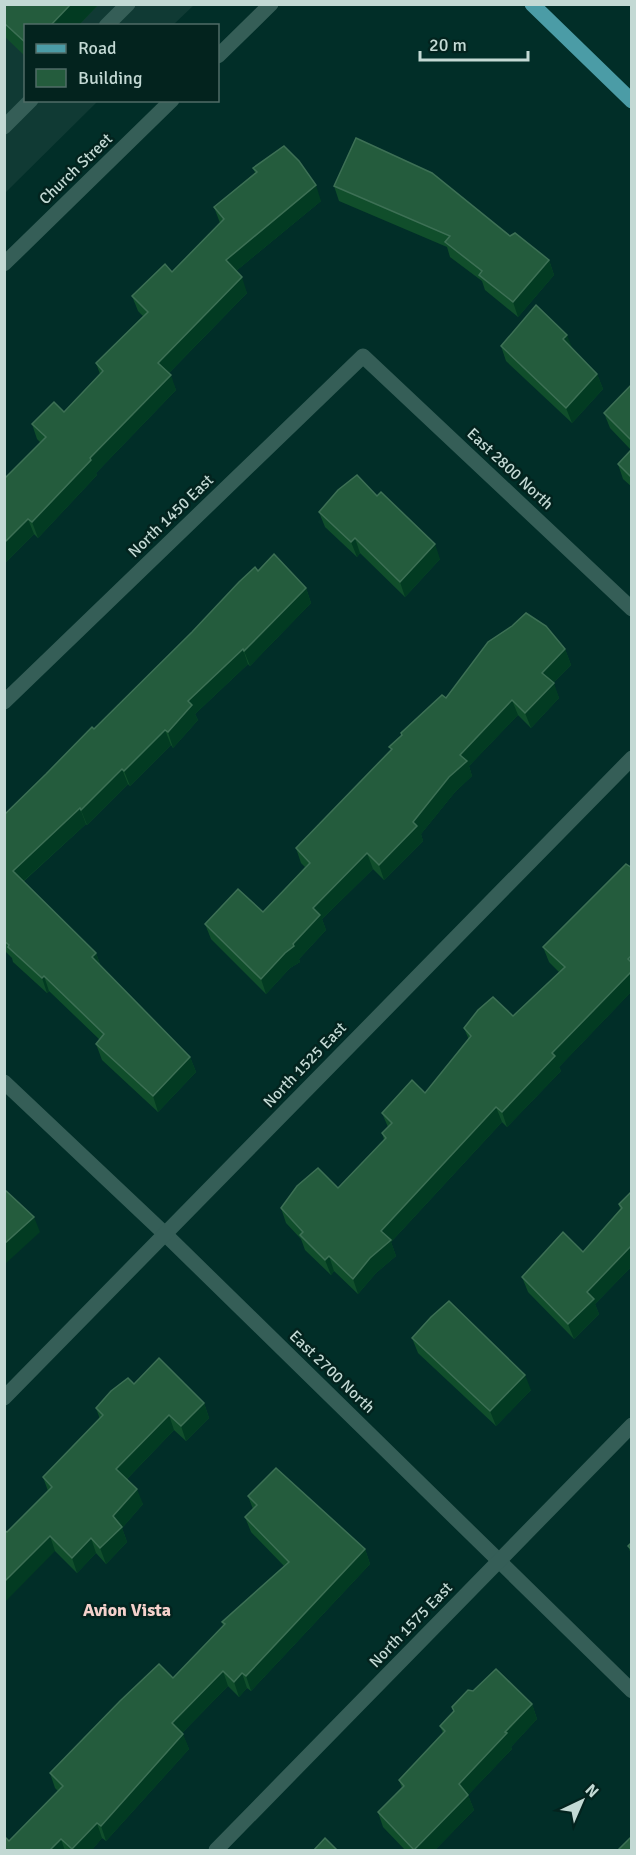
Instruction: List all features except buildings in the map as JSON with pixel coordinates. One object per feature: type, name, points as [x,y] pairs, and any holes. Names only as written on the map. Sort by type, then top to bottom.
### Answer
[{"type":"main road","points":[[532,4],[632,101]]},
{"type":"street","points":[[108,24],[128,4]]},
{"type":"street","points":[[219,55],[271,4]]},
{"type":"street","points":[[4,127],[29,102]]},
{"type":"street","name":"Church Street","points":[[4,264],[170,102]]},
{"type":"street","name":"East 2800 North","points":[[363,356],[632,609]]},
{"type":"street","name":"North 1450 East","points":[[4,702],[363,356]]},
{"type":"street","name":"North 1525 East","points":[[4,1398],[632,758]]},
{"type":"street","name":"East 2700 North","points":[[4,1082],[165,1234],[632,1691]]},
{"type":"street","name":"North 1575 East","points":[[216,1851],[632,1425]]},
{"type":"shaded area","points":[[5,5],[194,5],[174,24],[24,24],[24,102],[97,102],[5,193]]},
{"type":"district","name":"Avion Vista","points":[[127,1610]]}]
